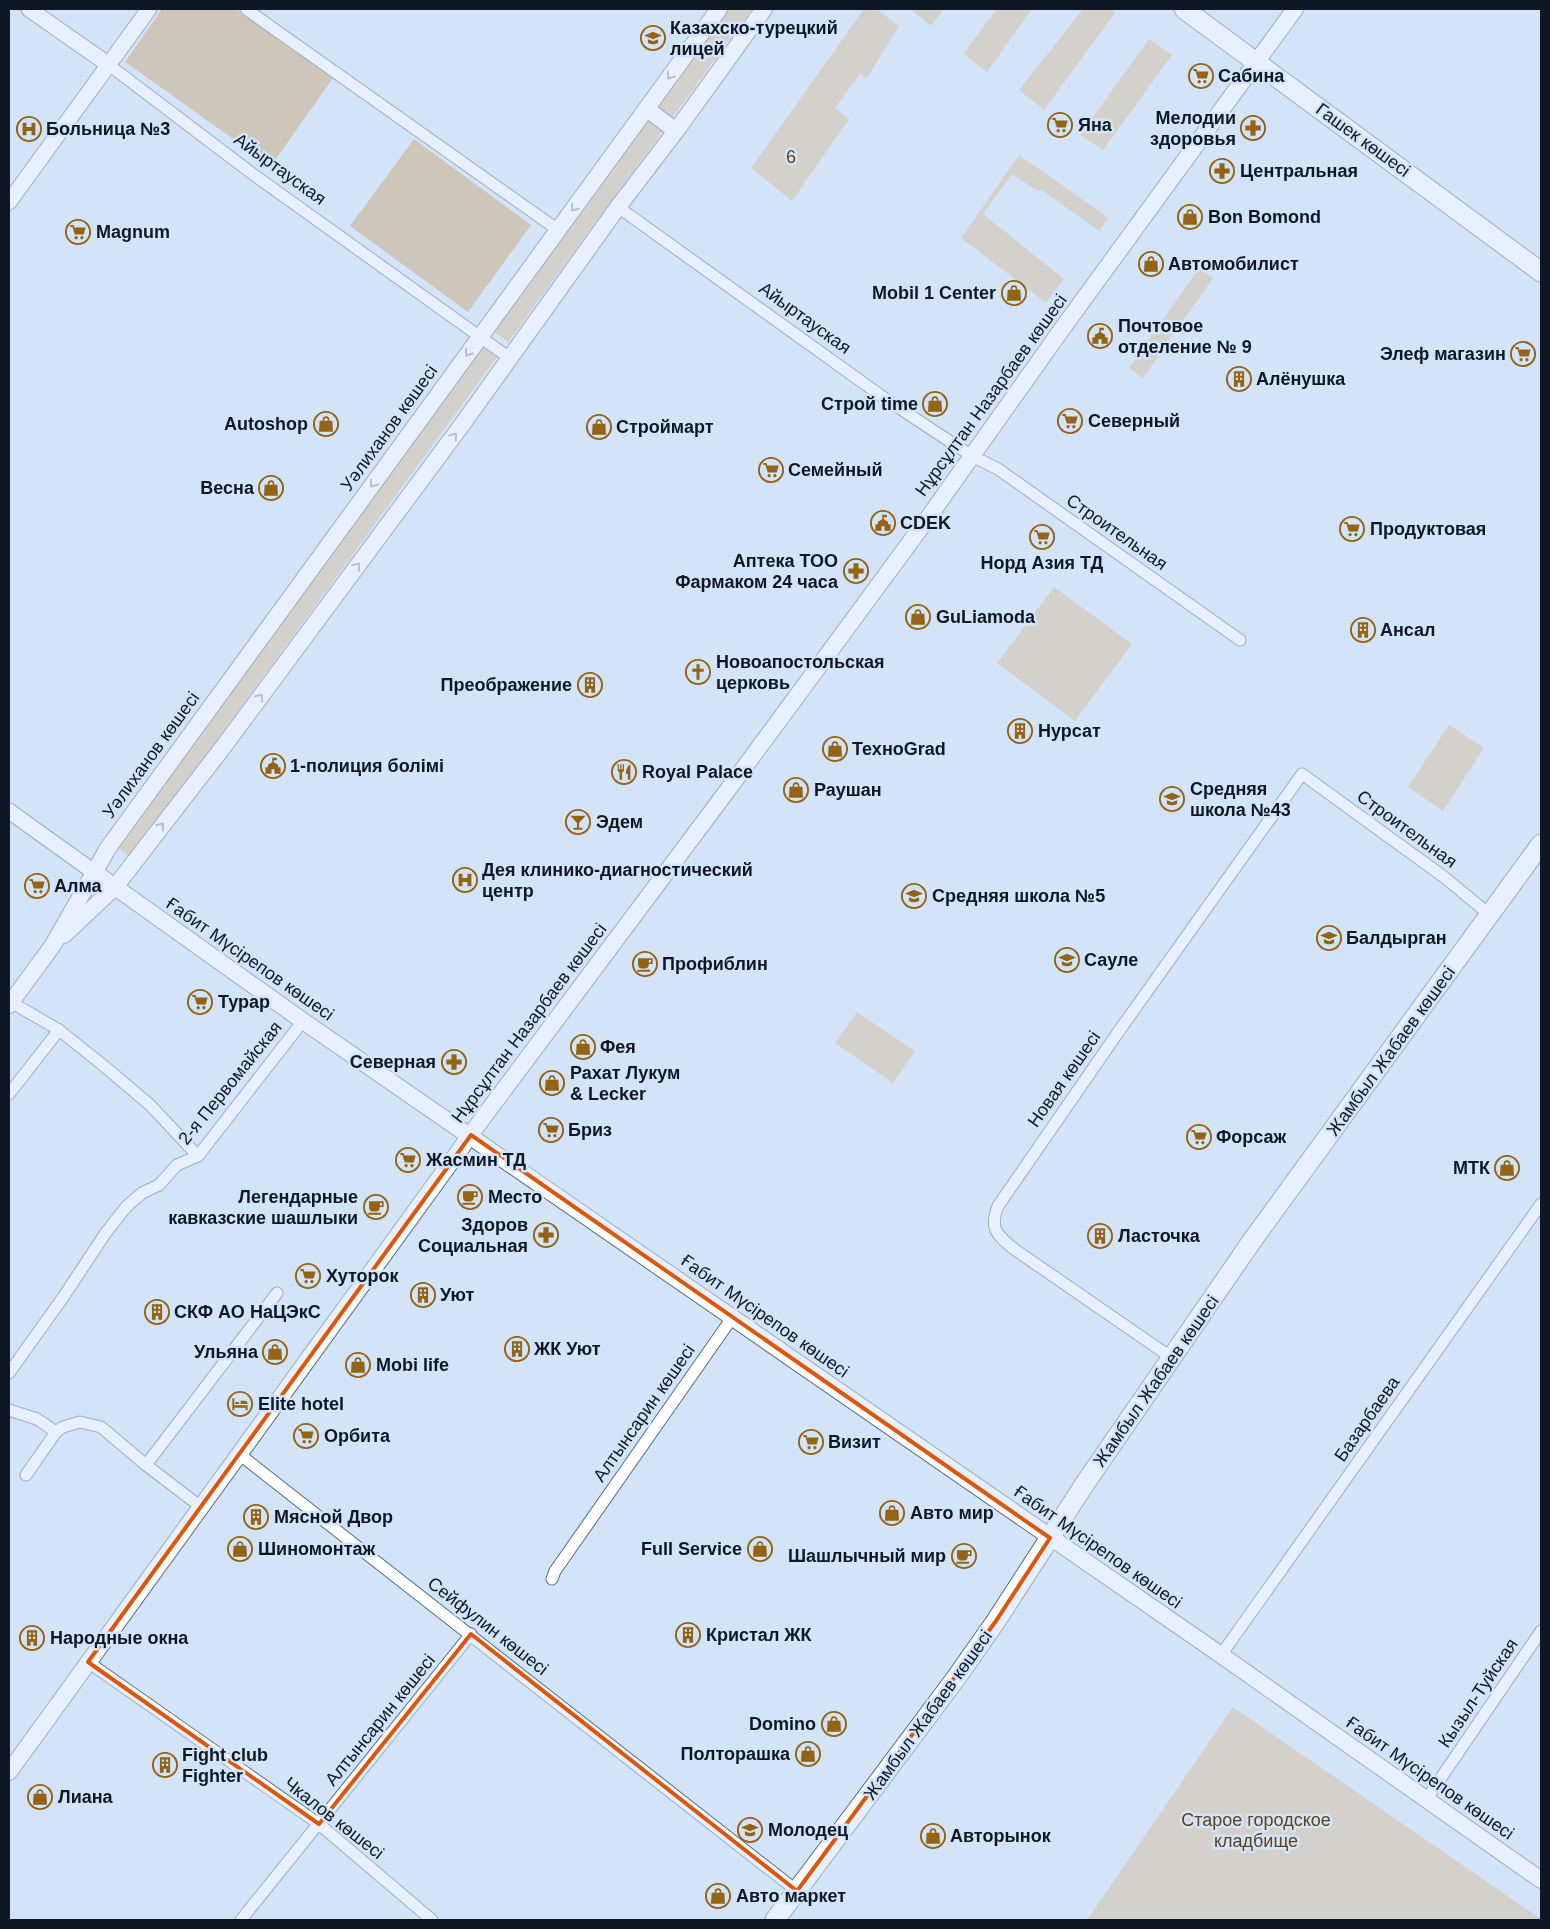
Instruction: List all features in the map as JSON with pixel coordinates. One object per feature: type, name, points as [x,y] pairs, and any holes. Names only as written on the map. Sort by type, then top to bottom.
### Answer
[{"type":"main road","name":"Уәлиханов көшесі","points":[[53,945],[113,840],[720,9]]},
{"type":"main road","points":[[10,1003],[53,945],[103,900],[115,886],[224,746],[511,359],[618,207],[676,131],[764,9]]},
{"type":"main road","name":"Гашек көшесі","points":[[1184,9],[1541,272]]},
{"type":"main road","name":"Нұрсұлтан Назарбаев көшесі","points":[[9,1772],[471,1136],[972,456],[1295,9]]},
{"type":"main road","points":[[647,109],[676,131]]},
{"type":"main road","name":"Жамбыл Жабаев көшесі","points":[[775,1920],[956,1678],[996,1621],[1086,1482],[1254,1238],[1541,844]]},
{"type":"main road","name":"Ғабит Мүсірепов көшесі","points":[[94,872],[303,1021],[1221,1656],[1541,1880]]},
{"type":"street","name":"Айыртауская","points":[[29,9],[109,65],[254,175],[511,359]]},
{"type":"street","points":[[9,202],[149,9]]},
{"type":"street","points":[[246,9],[558,230]]},
{"type":"street","name":"Айыртауская","points":[[618,207],[887,400],[972,456]]},
{"type":"street","name":"Строительная","points":[[972,456],[998,469],[1240,640]]},
{"type":"street","name":"Строительная","points":[[1302,774],[1444,877],[1490,915]]},
{"type":"street","name":"Новая көшесі","points":[[1172,1358],[1014,1249],[996,1233],[995,1213],[1078,1090],[1302,774]]},
{"type":"street","name":"Ғабит Мүсірепов көшесі","points":[[9,811],[94,872]]},
{"type":"street","points":[[10,1003],[59,1030],[150,1105],[198,1156]]},
{"type":"street","name":"2-я Первомайская","points":[[9,1374],[105,1234],[126,1208],[142,1194],[159,1185],[177,1166],[198,1156],[303,1021]]},
{"type":"street","points":[[9,1094],[59,1030]]},
{"type":"street","name":"Базарбаева","points":[[1221,1656],[1541,1204]]},
{"type":"street","points":[[146,1465],[277,1293]]},
{"type":"street","name":"Алтынсарин көшесі","points":[[552,1579],[555,1570],[732,1318]]},
{"type":"street","points":[[9,1410],[37,1419],[56,1432]]},
{"type":"street","points":[[26,1475],[56,1432],[63,1427],[80,1422],[101,1427],[200,1507]]},
{"type":"street","name":"Сейфулин көшесі","points":[[239,1454],[797,1891]]},
{"type":"street","name":"Кызыл-Туйская","points":[[1426,1800],[1541,1631]]},
{"type":"street","name":"Алтынсарин көшесі","points":[[241,1920],[470,1634]]},
{"type":"street","name":"Чкалов көшесі","points":[[88,1662],[318,1824],[432,1920]]},
{"type":"highlighted area","points":[[471,1135],[1050,1538],[996,1621],[797,1891],[471,1634],[319,1824],[88,1662]]},
{"type":"green space","points":[[729,9],[752,9],[508,342],[493,331]]},
{"type":"green space","name":"6","points":[[864,9],[876,9],[899,26],[867,78],[860,74],[835,108],[849,119],[792,201],[751,168]]},
{"type":"green space","points":[[910,9],[944,9],[931,26]]},
{"type":"green space","points":[[997,9],[1032,9],[987,72],[963,54]]},
{"type":"green space","points":[[1083,9],[1110,9],[1115,13],[1044,110],[1019,90]]},
{"type":"green space","points":[[1149,39],[1172,55],[1103,150],[1080,135]]},
{"type":"green space","points":[[1019,155],[1109,218],[1099,231],[1043,191],[1036,190],[1012,174],[983,214],[1064,279],[1046,303],[961,238]]},
{"type":"green space","points":[[1199,268],[1213,278],[1143,378],[1129,368]]},
{"type":"green space","points":[[482,346],[497,357],[131,858],[116,847]]},
{"type":"green space","points":[[1054,587],[1132,644],[1075,721],[997,663]]},
{"type":"green space","points":[[1449,725],[1484,748],[1443,811],[1408,787]]},
{"type":"green space","points":[[857,1012],[915,1051],[893,1083],[835,1043]]},
{"type":"green space","name":"Старое городское кладбище","points":[[1233,1707],[1541,1919],[1541,1920],[1087,1920]]},
{"type":"shaded area","points":[[162,9],[236,9],[333,78],[271,166],[125,62]]},
{"type":"shaded area","points":[[414,139],[531,225],[468,312],[350,226]]},
{"type":"place","name":"Казахско-турецкий лицей","points":[[653,38]]},
{"type":"place","name":"Сабина","points":[[1201,76]]},
{"type":"place","name":"Яна","points":[[1060,125]]},
{"type":"place","name":"Мелодии здоровья","points":[[1253,128]]},
{"type":"place","name":"Больница №3","points":[[29,129]]},
{"type":"place","name":"Центральная","points":[[1222,171]]},
{"type":"place","name":"Bon Bomond","points":[[1190,217]]},
{"type":"place","name":"Magnum","points":[[78,232]]},
{"type":"place","name":"Автомобилист","points":[[1151,264]]},
{"type":"place","name":"Mobil 1 Center","points":[[1014,293]]},
{"type":"place","name":"Почтовое отделение № 9","points":[[1100,336]]},
{"type":"place","name":"Элеф магазин","points":[[1523,354]]},
{"type":"place","name":"Алёнушка","points":[[1239,379]]},
{"type":"place","name":"Строй time","points":[[935,404]]},
{"type":"place","name":"Северный","points":[[1070,421]]},
{"type":"place","name":"Autoshop","points":[[326,424]]},
{"type":"place","name":"Строймарт","points":[[599,427]]},
{"type":"place","name":"Семейный","points":[[771,470]]},
{"type":"place","name":"Весна","points":[[271,488]]},
{"type":"place","name":"CDEK","points":[[883,523]]},
{"type":"place","name":"Продуктовая","points":[[1352,529]]},
{"type":"place","name":"Норд Азия ТД","points":[[1042,537]]},
{"type":"place","name":"Аптека ТОО Фармаком 24 часа","points":[[856,571]]},
{"type":"place","name":"GuLiamoda","points":[[918,617]]},
{"type":"place","name":"Ансал","points":[[1363,630]]},
{"type":"place","name":"Новоапостольская церковь","points":[[698,672]]},
{"type":"place","name":"Преображение","points":[[590,685]]},
{"type":"place","name":"Нурсат","points":[[1020,731]]},
{"type":"place","name":"ТехноGrad","points":[[835,749]]},
{"type":"place","name":"1-полиция болiмi","points":[[273,766]]},
{"type":"place","name":"Royal Palace","points":[[624,772]]},
{"type":"place","name":"Раушан","points":[[796,790]]},
{"type":"place","name":"Средняя школа №43","points":[[1172,799]]},
{"type":"place","name":"Эдем","points":[[578,822]]},
{"type":"place","name":"Дея клинико-диагностический центр","points":[[465,880]]},
{"type":"place","name":"Алма","points":[[37,886]]},
{"type":"place","name":"Средняя школа №5","points":[[914,896]]},
{"type":"place","name":"Балдырган","points":[[1329,938]]},
{"type":"place","name":"Сауле","points":[[1067,960]]},
{"type":"place","name":"Профиблин","points":[[645,964]]},
{"type":"place","name":"Турар","points":[[200,1002]]},
{"type":"place","name":"Фея","points":[[583,1047]]},
{"type":"place","name":"Северная","points":[[454,1062]]},
{"type":"place","name":"Рахат Лукум & Lecker","points":[[552,1083]]},
{"type":"place","name":"Бриз","points":[[551,1130]]},
{"type":"place","name":"Форсаж","points":[[1199,1137]]},
{"type":"place","name":"Жасмин ТД","points":[[408,1160]]},
{"type":"place","name":"МТК","points":[[1507,1168]]},
{"type":"place","name":"Место","points":[[470,1197]]},
{"type":"place","name":"Легендарные кавказские шашлыки","points":[[376,1207]]},
{"type":"place","name":"Здоров Социальная","points":[[546,1235]]},
{"type":"place","name":"Ласточка","points":[[1100,1236]]},
{"type":"place","name":"Хуторок","points":[[308,1276]]},
{"type":"place","name":"Уют","points":[[423,1295]]},
{"type":"place","name":"СКФ АО НаЦЭкС","points":[[157,1312]]},
{"type":"place","name":"ЖК Уют","points":[[517,1349]]},
{"type":"place","name":"Ульяна","points":[[275,1352]]},
{"type":"place","name":"Mobi life","points":[[358,1365]]},
{"type":"place","name":"Elite hotel","points":[[240,1404]]},
{"type":"place","name":"Орбита","points":[[306,1436]]},
{"type":"place","name":"Визит","points":[[811,1442]]},
{"type":"place","name":"Авто мир","points":[[892,1513]]},
{"type":"place","name":"Мясной Двор","points":[[256,1517]]},
{"type":"place","name":"Шиномонтаж","points":[[240,1549]]},
{"type":"place","name":"Full Service","points":[[760,1549]]},
{"type":"place","name":"Шашлычный мир","points":[[964,1556]]},
{"type":"place","name":"Кристал ЖК","points":[[688,1635]]},
{"type":"place","name":"Народные окна","points":[[32,1638]]},
{"type":"place","name":"Domino","points":[[834,1724]]},
{"type":"place","name":"Полторашка","points":[[808,1754]]},
{"type":"place","name":"Fight club Fighter","points":[[165,1765]]},
{"type":"place","name":"Лиана","points":[[40,1797]]},
{"type":"place","name":"Молодец","points":[[750,1830]]},
{"type":"place","name":"Авторынок","points":[[933,1836]]},
{"type":"place","name":"Авто маркет","points":[[718,1896]]}]
